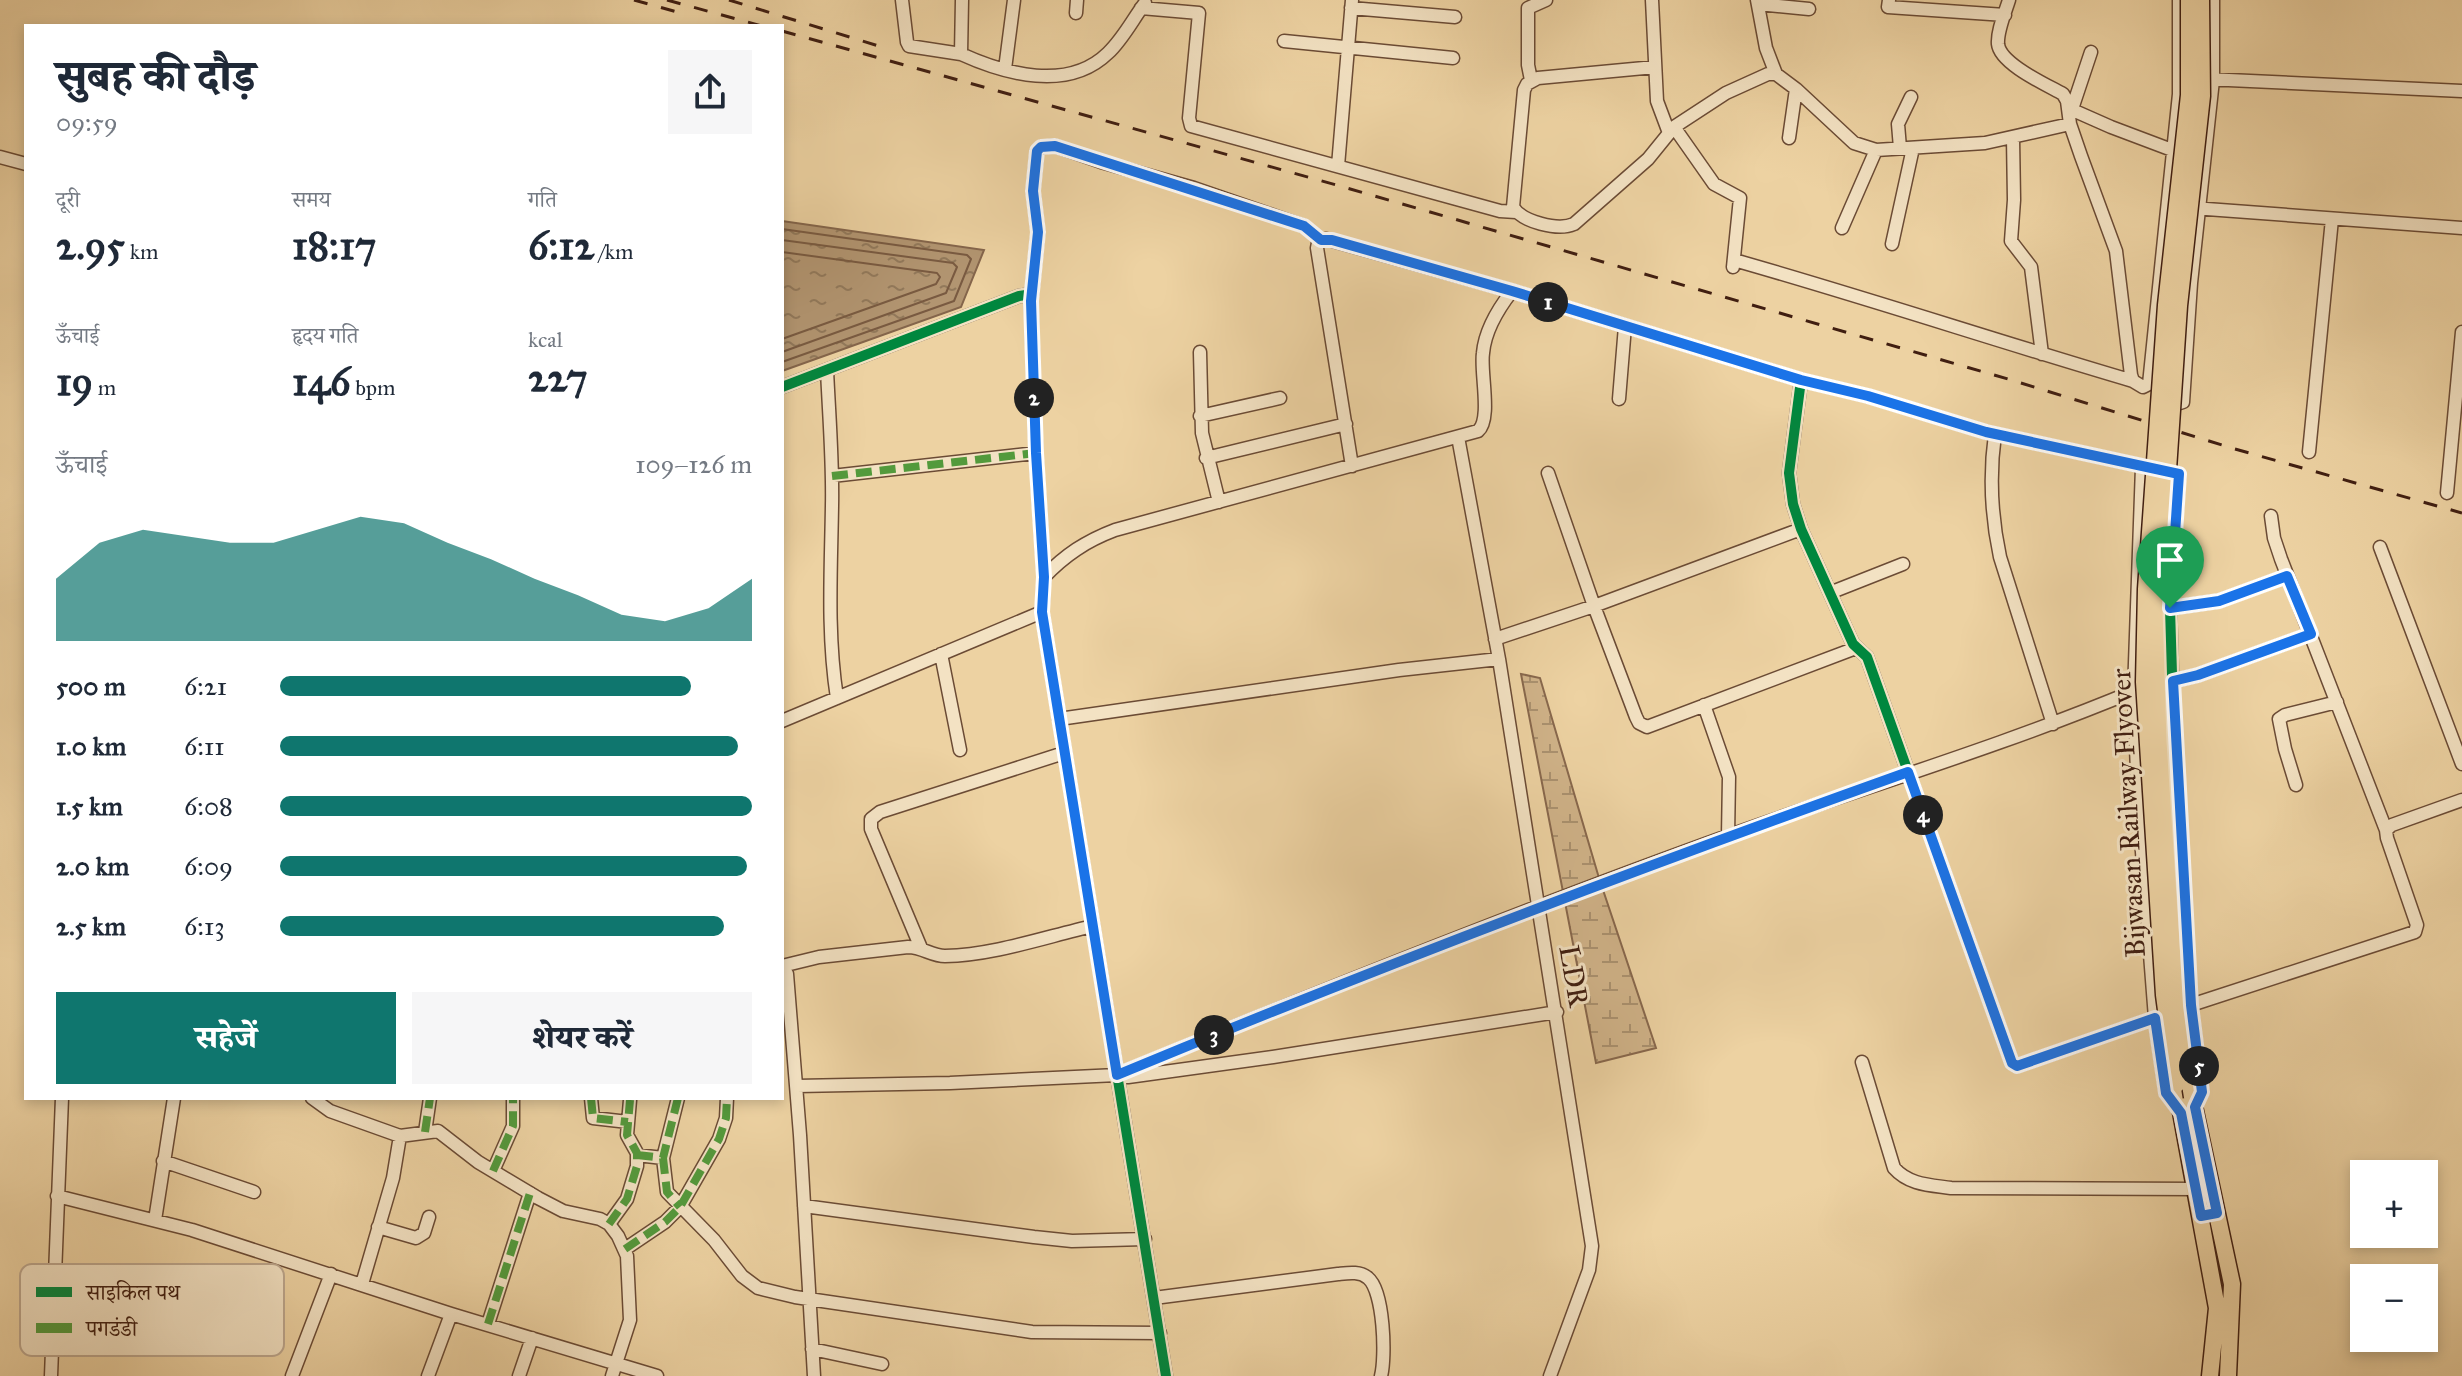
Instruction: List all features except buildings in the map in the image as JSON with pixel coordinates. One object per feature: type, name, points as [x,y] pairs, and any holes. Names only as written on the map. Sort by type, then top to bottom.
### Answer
[{"type":"main road","name":"Bijwasan Railway Flyover","points":[[2189,0],[2189,95],[2166,305],[2146,589],[2144,682],[2164,995],[2176,1085],[2189,1105]]},
{"type":"main road","name":"Bijwasan Railway Flyover","points":[[2201,0],[2202,96],[2179,306],[2160,589],[2158,701],[2181,1029],[2196,1189],[2209,1214]]},
{"type":"main road","points":[[2189,1105],[2209,1214],[2217,1308],[2210,1376]]},
{"type":"main road","points":[[2209,1214],[2232,1284],[2228,1376]]},
{"type":"street","points":[[902,0],[908,44],[961,54],[1042,78],[1062,75],[1096,62],[1118,41],[1144,4],[1199,13],[1189,118],[1191,126],[1500,211],[1516,212]]},
{"type":"street","points":[[961,54],[962,0]]},
{"type":"street","points":[[1005,69],[1014,0]]},
{"type":"street","points":[[1546,0],[1528,8],[1531,80],[1524,90],[1513,207],[1521,217],[1558,227],[1574,224],[1648,159],[1672,130],[1726,93],[1768,74],[1776,74]]},
{"type":"street","points":[[1652,0],[1657,101],[1672,130],[1714,184],[1740,198],[1734,264],[1861,296],[1913,316],[2133,381],[2180,403],[2183,402],[2191,283],[2213,80],[2213,0]]},
{"type":"street","points":[[1889,0],[1888,7],[2005,15]]},
{"type":"street","points":[[2009,0],[1999,37],[2000,52],[2013,65],[2063,94],[2070,109],[2172,150]]},
{"type":"street","points":[[2147,386],[2180,77],[2179,0]]},
{"type":"street","points":[[1809,9],[1757,2],[1766,48],[1776,74],[1854,143],[1876,150],[1985,143],[2070,124]]},
{"type":"street","points":[[1338,166],[1352,4],[1455,17]]},
{"type":"street","points":[[1284,41],[1453,58]]},
{"type":"street","points":[[2091,52],[2070,109],[2070,124],[2116,251],[2133,381]]},
{"type":"street","points":[[1531,80],[1655,67]]},
{"type":"street","points":[[2180,77],[2462,91]]},
{"type":"street","points":[[1789,138],[1796,89]]},
{"type":"street","points":[[1892,244],[1906,148],[1898,124],[1911,97]]},
{"type":"street","points":[[2013,138],[2015,189],[2011,241],[2031,267],[2042,354]]},
{"type":"street","points":[[1163,1374],[1160,1333],[1042,612],[1044,577],[1031,301],[1038,220],[1033,191],[1037,151],[1043,146],[1055,146],[1194,188],[1304,226],[1321,240],[1332,240],[1512,291],[1801,380],[1868,396],[1995,434],[2179,474],[2170,608],[2191,1005],[2202,1092],[2189,1105],[2166,1093],[2155,1018],[2138,801],[2134,691],[2142,467]]},
{"type":"street","points":[[1842,228],[1876,150]]},
{"type":"street","points":[[0,157],[24,163]]},
{"type":"street","points":[[2166,205],[2462,228]]},
{"type":"street","points":[[2309,452],[2332,219]]},
{"type":"street","points":[[1321,240],[1317,248],[1352,466]]},
{"type":"street","points":[[1044,577],[1062,559],[1103,535],[1482,428],[1485,421],[1482,364],[1485,342],[1495,316],[1512,291]]},
{"type":"street","points":[[784,386],[1019,296],[1026,295],[1031,301]]},
{"type":"street","points":[[1619,399],[1625,326]]},
{"type":"street","points":[[2447,493],[2458,438],[2462,332]]},
{"type":"street","points":[[1200,352],[1200,416],[1206,458],[1219,502]]},
{"type":"street","points":[[827,370],[832,476],[829,597],[831,653],[837,698]]},
{"type":"street","points":[[1801,380],[1789,473],[1793,504],[1801,529],[1856,648],[1867,657],[2014,1064],[2017,1066],[2155,1018]]},
{"type":"street","points":[[1200,416],[1280,398]]},
{"type":"street","points":[[1206,458],[1346,424]]},
{"type":"street","points":[[1995,434],[1990,502],[1995,533],[2053,724]]},
{"type":"street","name":"LDR","points":[[1458,437],[1499,659],[1592,1246],[1589,1270],[1550,1376]]},
{"type":"street","points":[[832,476],[1036,453]]},
{"type":"street","points":[[1548,473],[1639,723],[1647,727],[1856,648]]},
{"type":"street","points":[[2191,1005],[2417,930],[2386,830],[2287,576],[2274,538],[2271,516]]},
{"type":"street","points":[[1495,639],[1594,606],[1801,529]]},
{"type":"street","points":[[2380,547],[2462,764]]},
{"type":"street","points":[[1832,592],[1903,564]]},
{"type":"street","points":[[2170,608],[2219,601],[2287,576]]},
{"type":"street","points":[[784,720],[1042,612]]},
{"type":"street","points":[[2173,681],[2311,634]]},
{"type":"street","points":[[941,654],[960,750]]},
{"type":"street","points":[[1059,719],[1369,674],[1499,659]]},
{"type":"street","points":[[1117,1075],[1381,967],[1728,836],[2053,724],[2134,691]]},
{"type":"street","points":[[2296,785],[2279,719],[2337,702]]},
{"type":"street","points":[[1704,705],[1731,786],[1728,836]]},
{"type":"street","points":[[921,948],[871,829],[871,819],[880,812],[1064,753]]},
{"type":"street","points":[[2386,830],[2392,825],[2462,800]]},
{"type":"street","points":[[784,966],[819,957],[921,948],[942,956],[974,953],[1093,926]]},
{"type":"street","points":[[784,969],[787,974],[797,1086],[814,1376]]},
{"type":"street","points":[[797,1086],[1128,1077],[1557,1012]]},
{"type":"street","points":[[1862,1062],[1894,1168],[1911,1181],[1951,1188],[2196,1189]]},
{"type":"street","points":[[55,1264],[62,1100]]},
{"type":"street","points":[[155,1220],[174,1100]]},
{"type":"street","points":[[315,1100],[330,1111],[400,1136],[438,1131],[493,1171],[563,1211],[609,1224],[625,1249],[630,1320],[615,1370]]},
{"type":"street","points":[[425,1132],[430,1100]]},
{"type":"street","points":[[493,1171],[513,1126],[513,1100]]},
{"type":"street","points":[[591,1100],[593,1118],[628,1122]]},
{"type":"street","points":[[609,1224],[627,1199],[637,1166],[637,1155],[627,1135],[630,1100]]},
{"type":"street","points":[[678,1100],[663,1158],[667,1192],[758,1288],[795,1297],[1032,1332],[1160,1333]]},
{"type":"street","points":[[625,1249],[665,1222],[680,1207],[719,1139],[726,1118],[727,1100]]},
{"type":"street","points":[[362,1284],[393,1178],[400,1136]]},
{"type":"street","points":[[637,1155],[663,1158]]},
{"type":"street","points":[[163,1161],[254,1192]]},
{"type":"street","points":[[488,1324],[530,1193]]},
{"type":"street","points":[[57,1196],[155,1220],[331,1274],[532,1338],[615,1370],[657,1376]]},
{"type":"street","points":[[804,1206],[1072,1241],[1145,1239]]},
{"type":"street","points":[[378,1227],[416,1238],[424,1233],[429,1217]]},
{"type":"street","points":[[1154,1298],[1361,1273],[1370,1279],[1376,1289],[1385,1353],[1381,1376]]},
{"type":"street","points":[[292,1376],[331,1274]]},
{"type":"street","points":[[428,1376],[451,1314]]},
{"type":"street","points":[[519,1376],[532,1338]]},
{"type":"street","points":[[812,1349],[882,1364]]},
{"type":"street","points":[[51,1376],[52,1356]]},
{"type":"green space","points":[[1521,674],[1540,678],[1599,878],[1656,1048],[1596,1063]]},
{"type":"water","points":[[784,221],[984,250],[961,307],[784,370]]},
{"type":"railway","points":[[634,0],[677,12]]},
{"type":"railway","points":[[667,0],[755,24]]},
{"type":"railway","points":[[729,0],[882,47]]},
{"type":"railway","points":[[784,32],[1340,186],[2462,513]]},
{"type":"marked path","points":[[832,476],[1036,453]]},
{"type":"marked path","points":[[425,1132],[430,1100]]},
{"type":"marked path","points":[[493,1171],[513,1126],[513,1100]]},
{"type":"marked path","points":[[591,1100],[593,1118],[628,1122]]},
{"type":"marked path","points":[[609,1224],[627,1199],[637,1166],[637,1153],[627,1135],[630,1100]]},
{"type":"marked path","points":[[637,1155],[663,1158],[678,1100]]},
{"type":"marked path","points":[[625,1249],[665,1222],[680,1207],[719,1139],[726,1118],[727,1100]]},
{"type":"marked path","points":[[663,1158],[667,1192],[680,1207]]},
{"type":"marked path","points":[[488,1324],[530,1193]]},
{"type":"cycle path","points":[[784,386],[1019,296],[1026,295],[1031,301],[1044,577],[1042,612],[1166,1376]]},
{"type":"cycle path","points":[[2155,1018],[2017,1066],[2012,1063],[1867,657],[1853,644],[1801,529],[1793,504],[1789,473],[1801,380],[1868,396],[1986,432],[2179,474],[2170,608],[2174,741],[2191,1005],[2202,1092],[2195,1107]]},
{"type":"route","points":[[1055,146],[1194,188],[1304,226],[1321,240],[1332,240],[1512,291],[1801,380],[1868,396],[1986,432],[2179,474],[2170,608],[2219,601],[2287,576],[2311,634],[2173,681],[2191,1005],[2202,1092],[2195,1107],[2217,1213],[2201,1216],[2181,1113],[2166,1093],[2155,1018],[2017,1066],[2012,1063],[1908,772],[1425,950],[1117,1075],[1042,612],[1044,577],[1031,301],[1038,232],[1033,191],[1037,151],[1041,147],[1055,146]]}]
